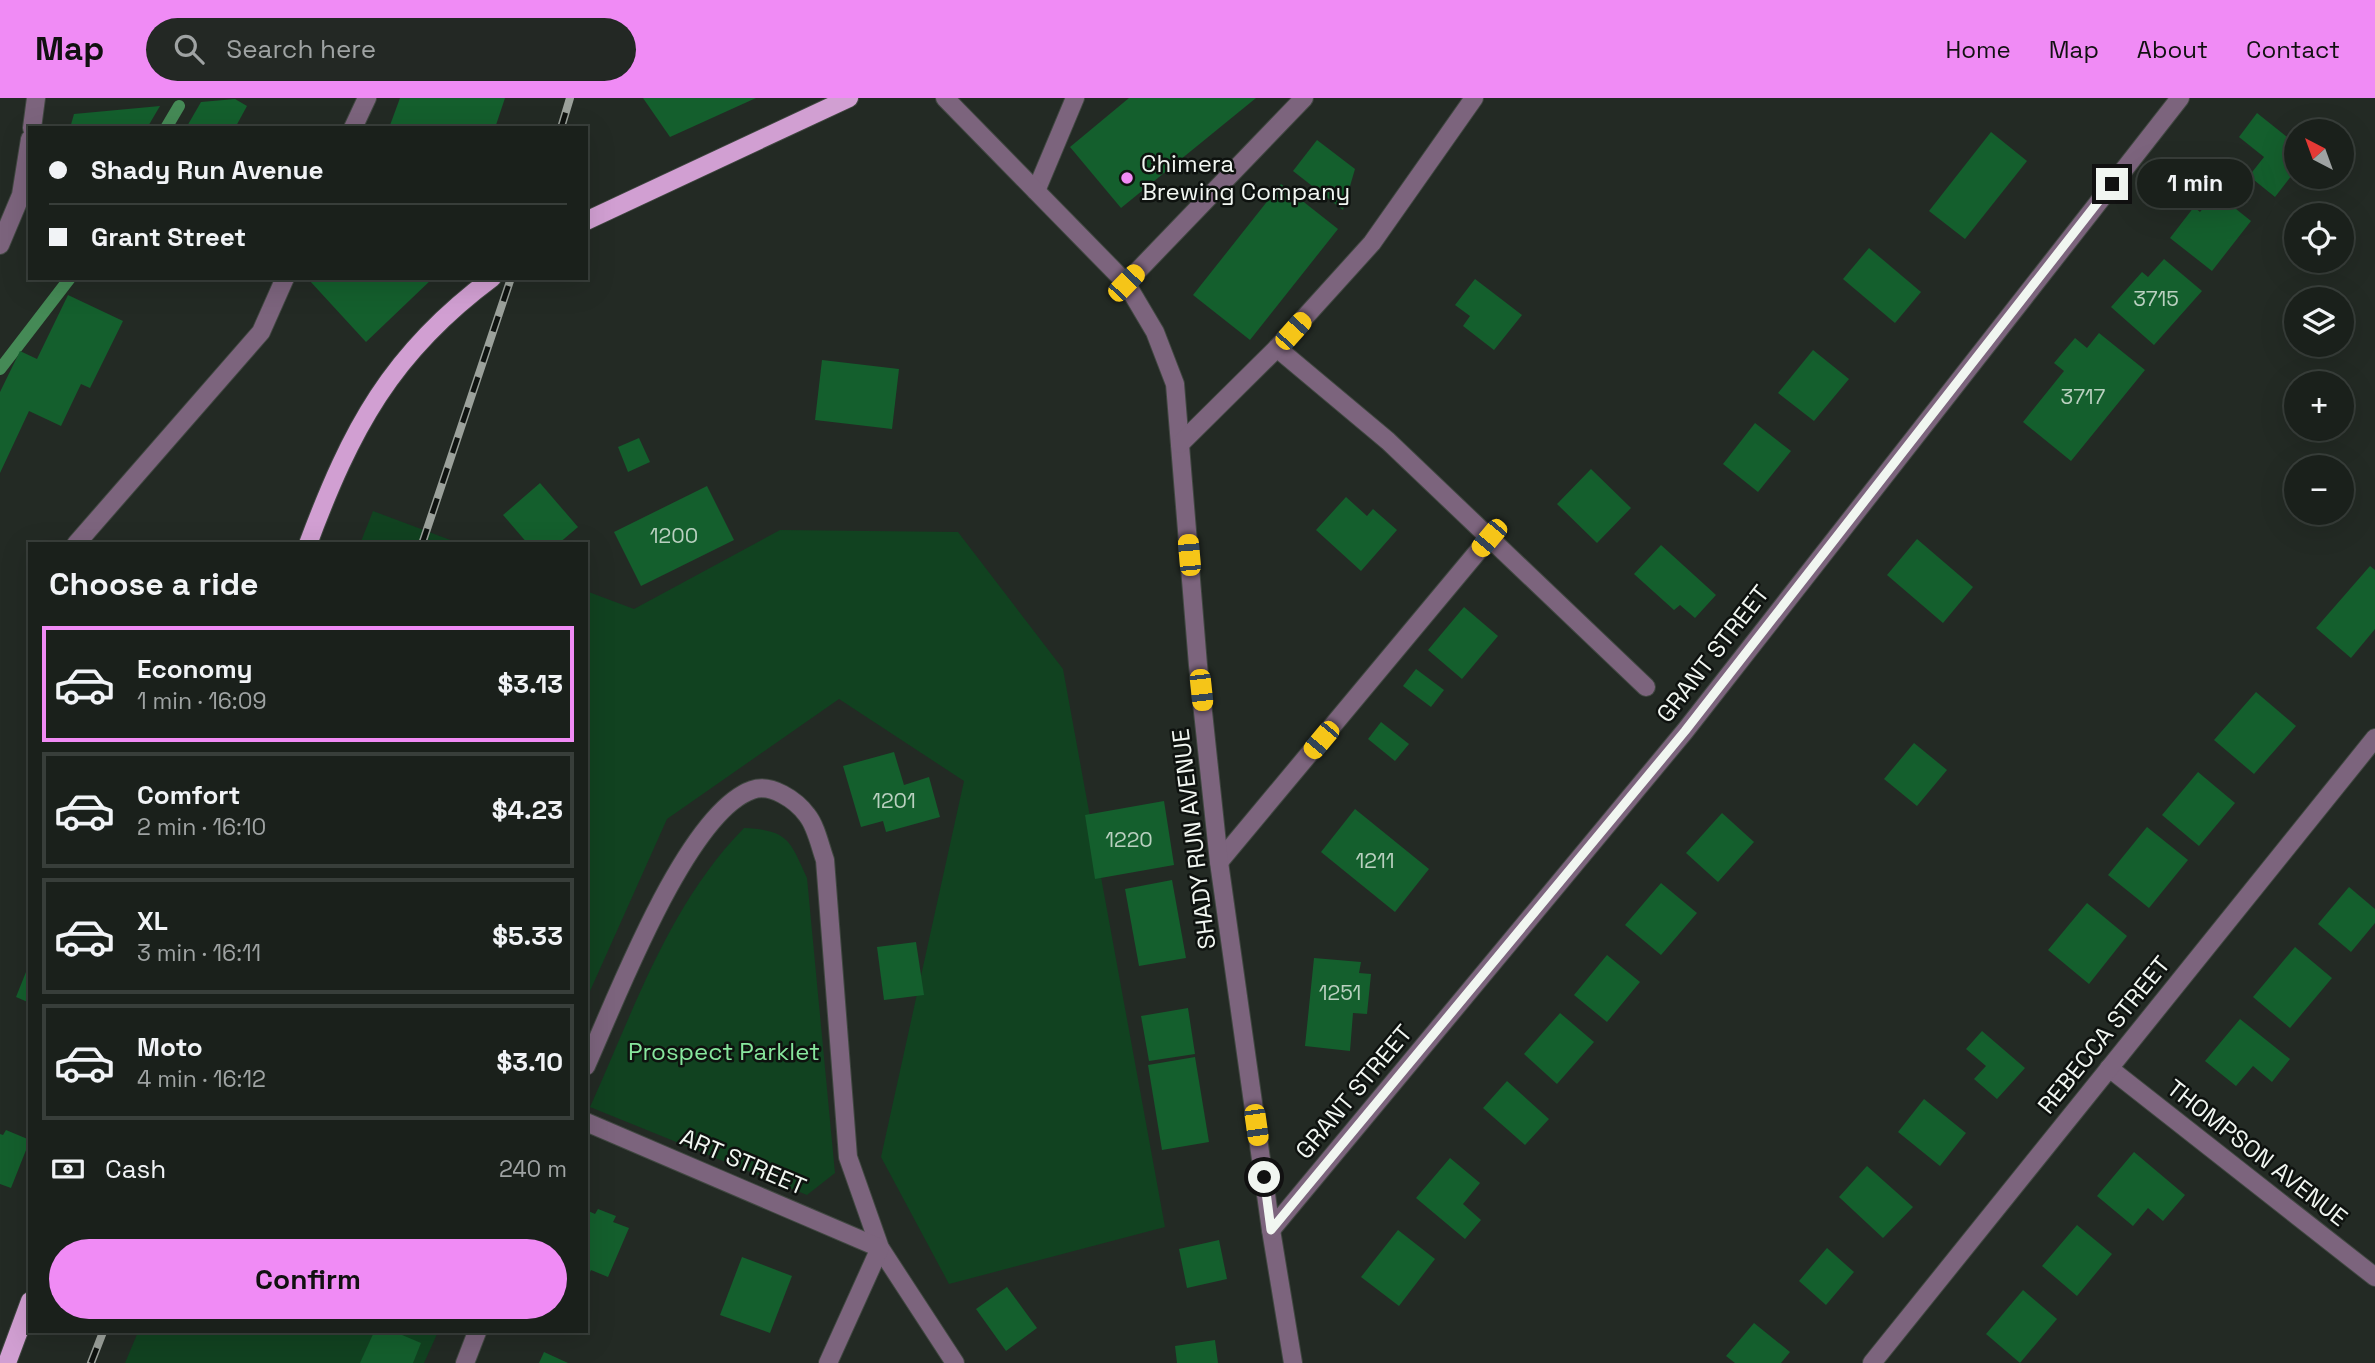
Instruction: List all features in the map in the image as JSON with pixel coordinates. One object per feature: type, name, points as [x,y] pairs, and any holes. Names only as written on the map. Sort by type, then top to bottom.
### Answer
[{"type":"main road","points":[[588,220],[849,98]]},
{"type":"main road","points":[[309,542],[336,471],[356,429],[379,391],[393,371],[454,306],[489,280]]},
{"type":"main road","points":[[7,1363],[28,1306]]},
{"type":"street","points":[[32,126],[36,98]]},
{"type":"street","points":[[355,126],[367,98]]},
{"type":"street","name":"SHADY RUN AVENUE","points":[[945,98],[1126,283],[1155,332],[1175,384],[1198,665],[1220,862],[1271,1230],[1293,1363]]},
{"type":"street","points":[[1036,191],[1075,98]]},
{"type":"street","points":[[1126,283],[1304,98]]},
{"type":"street","points":[[1180,444],[1277,348],[1372,243],[1474,98]]},
{"type":"street","name":"GRANT STREET","points":[[1271,1230],[1685,731],[2180,98]]},
{"type":"street","points":[[0,245],[21,195],[28,151]]},
{"type":"street","points":[[78,542],[261,332],[284,280]]},
{"type":"street","points":[[1277,348],[1388,441],[1646,687]]},
{"type":"street","points":[[1220,862],[1489,538]]},
{"type":"street","name":"REBECCA STREET","points":[[1872,1363],[2375,738]]},
{"type":"street","points":[[588,1062],[633,961],[688,852],[726,804],[754,788],[782,793],[808,816],[825,860],[848,1157],[880,1248],[955,1363]]},
{"type":"street","name":"THOMPSON AVENUE","points":[[2109,1068],[2375,1277]]},
{"type":"street","name":"ART STREET","points":[[588,1123],[880,1248]]},
{"type":"street","points":[[828,1363],[880,1248]]},
{"type":"street","points":[[465,1363],[477,1333]]},
{"type":"green space","points":[[373,511],[456,542],[361,542]]},
{"type":"green space","points":[[780,530],[958,532],[1063,669],[1165,1227],[949,1284],[881,1157],[964,781],[839,699],[667,819],[588,996],[588,592],[634,609]]},
{"type":"green space","name":"Prospect Parklet","points":[[744,828],[770,831],[786,840],[807,878],[835,1173],[807,1195],[590,1107],[638,996],[674,924],[694,890]]},
{"type":"green space","points":[[138,1333],[438,1333],[424,1363],[125,1363]]},
{"type":"building","points":[[400,98],[505,98],[496,126],[390,126]]},
{"type":"building","points":[[643,98],[756,98],[670,137]]},
{"type":"building","name":"Chimera Brewing Company","points":[[1129,98],[1256,98],[1121,208],[1070,147]]},
{"type":"building","points":[[235,99],[247,106],[236,126],[187,126],[201,102]]},
{"type":"building","points":[[160,106],[148,126],[71,126],[74,114]]},
{"type":"building","points":[[2257,113],[2284,134],[2284,185],[2275,197],[2249,176],[2264,157],[2239,137]]},
{"type":"building","points":[[1991,132],[2027,161],[1965,239],[1929,211]]},
{"type":"building","points":[[1317,140],[1355,169],[1343,210],[1293,171]]},
{"type":"building","points":[[1281,184],[1338,229],[1250,340],[1193,295]]},
{"type":"building","points":[[2216,193],[2251,221],[2212,271],[2170,238],[2194,207],[2200,212]]},
{"type":"building","points":[[1869,248],[1921,292],[1895,323],[1843,279]]},
{"type":"building","points":[[2164,259],[2202,291],[2154,345],[2111,307],[2142,272],[2148,277]]},
{"type":"building","points":[[1475,279],[1522,315],[1494,350],[1463,326],[1470,316],[1455,305]]},
{"type":"building","points":[[309,280],[431,280],[366,342]]},
{"type":"building","points":[[68,295],[123,321],[90,388],[81,384],[61,426],[29,411],[0,473],[0,392],[20,351],[37,359]]},
{"type":"building","points":[[2099,333],[2145,370],[2071,461],[2023,422],[2064,371],[2054,363],[2075,338],[2087,348]]},
{"type":"building","points":[[1813,350],[1849,379],[1814,421],[1778,393]]},
{"type":"building","points":[[822,360],[899,369],[892,429],[815,420]]},
{"type":"building","points":[[1755,423],[1791,451],[1758,492],[1723,464]]},
{"type":"building","points":[[639,438],[650,462],[628,472],[618,447]]},
{"type":"building","points":[[1591,469],[1631,508],[1597,543],[1557,504]]},
{"type":"building","points":[[540,483],[578,527],[560,542],[526,542],[503,515]]},
{"type":"building","points":[[707,486],[734,540],[641,586],[614,532]]},
{"type":"building","points":[[1346,497],[1367,516],[1373,509],[1397,530],[1361,571],[1316,530]]},
{"type":"building","points":[[1917,539],[1973,587],[1943,623],[1887,575]]},
{"type":"building","points":[[1661,545],[1716,595],[1695,618],[1680,605],[1674,610],[1634,574]]},
{"type":"building","points":[[2370,566],[2375,570],[2375,629],[2351,658],[2316,628]]},
{"type":"building","points":[[1464,607],[1498,636],[1462,679],[1428,650]]},
{"type":"building","points":[[1416,669],[1444,690],[1431,707],[1403,686]]},
{"type":"building","points":[[2256,692],[2296,726],[2254,774],[2214,740]]},
{"type":"building","points":[[1381,722],[1409,744],[1395,761],[1368,739]]},
{"type":"building","points":[[1914,743],[1947,770],[1917,806],[1884,779]]},
{"type":"building","points":[[894,752],[904,785],[929,777],[940,817],[886,832],[883,821],[861,827],[843,766]]},
{"type":"building","points":[[2198,772],[2235,803],[2199,846],[2162,815]]},
{"type":"building","points":[[1164,801],[1174,865],[1095,879],[1085,815]]},
{"type":"building","points":[[1355,809],[1429,869],[1395,912],[1321,852]]},
{"type":"building","points":[[1722,813],[1754,842],[1718,882],[1686,853]]},
{"type":"building","points":[[2147,827],[2188,860],[2149,908],[2108,875]]},
{"type":"building","points":[[1172,880],[1186,958],[1139,966],[1125,889]]},
{"type":"building","points":[[1661,883],[1697,913],[1661,955],[1625,925]]},
{"type":"building","points":[[2349,887],[2375,909],[2375,923],[2351,952],[2318,924]]},
{"type":"building","points":[[2087,903],[2127,936],[2089,984],[2048,950]]},
{"type":"building","points":[[916,942],[924,995],[884,1000],[877,947]]},
{"type":"building","points":[[2295,947],[2332,978],[2290,1028],[2253,997]]},
{"type":"building","points":[[1607,955],[1640,982],[1607,1022],[1574,995]]},
{"type":"building","points":[[1314,958],[1361,962],[1359,973],[1371,974],[1367,1014],[1353,1013],[1350,1051],[1305,1046]]},
{"type":"building","points":[[28,967],[28,1002],[16,997]]},
{"type":"building","points":[[1188,1008],[1195,1054],[1149,1061],[1141,1016]]},
{"type":"building","points":[[1560,1013],[1594,1042],[1557,1084],[1524,1054]]},
{"type":"building","points":[[2240,1019],[2290,1059],[2272,1082],[2253,1066],[2236,1086],[2205,1061]]},
{"type":"building","points":[[1982,1031],[2025,1068],[1997,1099],[1974,1079],[1986,1066],[1966,1049]]},
{"type":"building","points":[[1195,1057],[1209,1142],[1162,1150],[1148,1065]]},
{"type":"building","points":[[1507,1081],[1549,1119],[1525,1145],[1483,1108]]},
{"type":"building","points":[[1924,1099],[1966,1133],[1940,1166],[1898,1132]]},
{"type":"building","points":[[6,1130],[28,1139],[11,1188],[0,1184],[0,1134],[3,1135]]},
{"type":"building","points":[[2134,1152],[2185,1195],[2163,1221],[2148,1208],[2133,1226],[2097,1196]]},
{"type":"building","points":[[1450,1158],[1480,1183],[1463,1204],[1481,1220],[1465,1239],[1416,1198]]},
{"type":"building","points":[[1867,1166],[1913,1207],[1883,1238],[1839,1197]]},
{"type":"building","points":[[598,1209],[616,1216],[613,1222],[629,1228],[608,1277],[591,1270],[588,1276],[588,1211],[595,1214]]},
{"type":"building","points":[[2077,1225],[2112,1254],[2077,1296],[2042,1266]]},
{"type":"building","points":[[1398,1230],[1435,1259],[1399,1306],[1361,1277]]},
{"type":"building","points":[[1219,1240],[1227,1279],[1187,1288],[1179,1249]]},
{"type":"building","points":[[1827,1248],[1854,1272],[1826,1305],[1799,1281]]},
{"type":"building","points":[[742,1257],[792,1276],[770,1333],[720,1315]]},
{"type":"building","points":[[1007,1287],[1037,1328],[1006,1351],[976,1309]]},
{"type":"building","points":[[2023,1290],[2057,1319],[2020,1363],[1986,1334]]},
{"type":"building","points":[[1754,1323],[1790,1352],[1781,1363],[1735,1363],[1726,1356]]},
{"type":"building","points":[[374,1333],[397,1333],[421,1343],[413,1363],[360,1363]]},
{"type":"building","points":[[1215,1340],[1218,1363],[1177,1363],[1175,1346]]},
{"type":"building","points":[[544,1352],[568,1363],[539,1363]]},
{"type":"waterway","points":[[167,126],[179,106]]},
{"type":"waterway","points":[[0,369],[68,280]]},
{"type":"railway","points":[[562,126],[570,98]]},
{"type":"railway","points":[[423,542],[510,280]]},
{"type":"railway","points":[[91,1363],[103,1333]]},
{"type":"place","name":"Chimera Brewing Company","points":[[1127,178]]},
{"type":"route","points":[[1264,1177],[1271,1230],[1685,731],[2112,184]]}]
